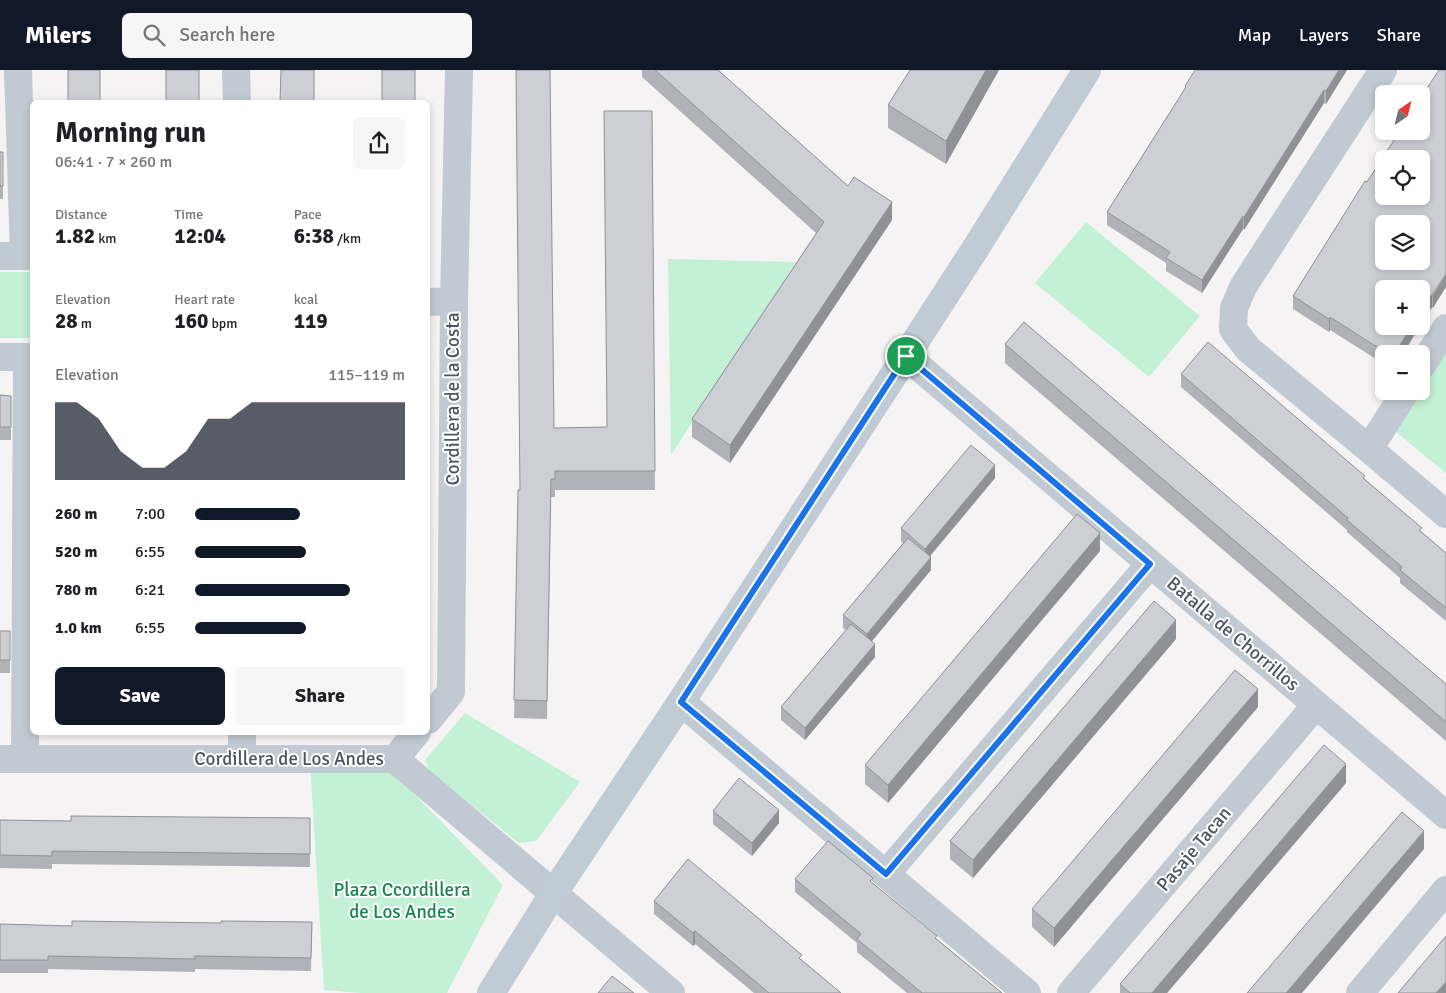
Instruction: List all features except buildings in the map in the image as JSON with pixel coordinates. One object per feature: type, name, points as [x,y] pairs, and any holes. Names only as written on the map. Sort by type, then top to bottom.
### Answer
[{"type":"street","points":[[18,70],[19,256]]},
{"type":"street","points":[[236,70],[237,100]]},
{"type":"street","name":"Cordillera de la Costa","points":[[430,718],[451,692],[441,302],[459,70]]},
{"type":"street","points":[[491,993],[553,894],[681,702],[906,356],[1087,70]]},
{"type":"street","points":[[1383,70],[1243,287],[1234,308],[1233,329],[1248,349],[1446,514]]},
{"type":"street","points":[[1430,353],[1446,328]]},
{"type":"street","name":"Batalla de Chorrillos","points":[[906,356],[1446,815]]},
{"type":"street","points":[[0,357],[30,357],[13,759]]},
{"type":"street","points":[[1369,449],[1400,400]]},
{"type":"street","points":[[886,874],[1150,564]]},
{"type":"street","points":[[681,702],[1027,993]]},
{"type":"street","name":"Pasaje Tacan","points":[[1071,993],[1316,705]]},
{"type":"street","points":[[395,759],[415,735]]},
{"type":"street","name":"Cordillera de Los Andes","points":[[13,759],[242,746],[395,759],[671,993]]},
{"type":"street","points":[[1360,993],[1446,890]]},
{"type":"green space","points":[[1086,222],[1200,316],[1149,377],[1035,283]]},
{"type":"green space","points":[[668,259],[796,262],[671,455]]},
{"type":"green space","points":[[0,272],[30,272],[30,338],[0,338]]},
{"type":"green space","points":[[1446,354],[1446,473],[1396,432],[1417,400],[1430,400],[1430,379]]},
{"type":"green space","points":[[465,713],[580,782],[536,841],[519,843],[430,772],[425,760]]},
{"type":"green space","name":"Plaza Ccordillera de Los Andes","points":[[310,762],[385,764],[503,885],[447,993],[361,993],[324,990]]},
{"type":"route","points":[[906,356],[1150,564],[886,874],[681,702],[906,356]]}]
